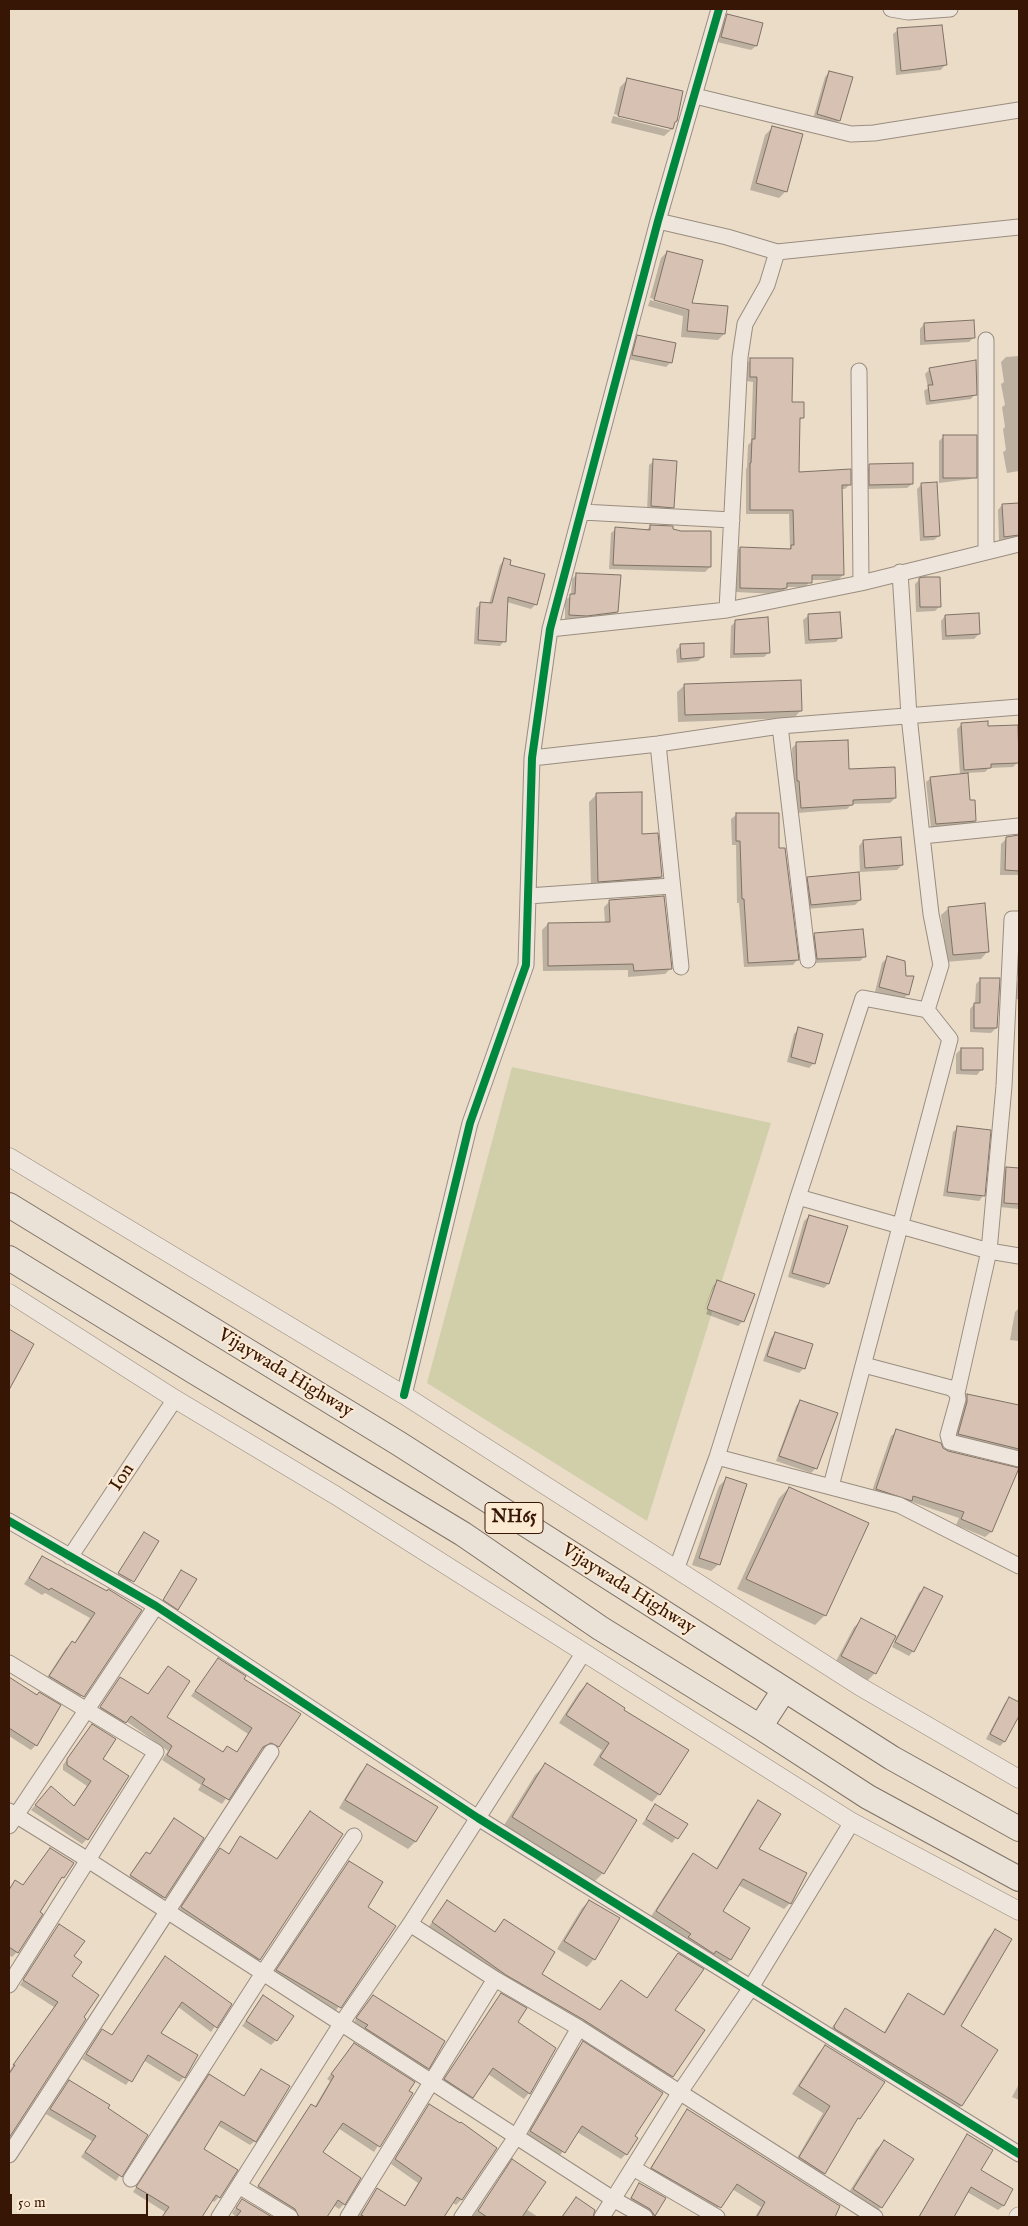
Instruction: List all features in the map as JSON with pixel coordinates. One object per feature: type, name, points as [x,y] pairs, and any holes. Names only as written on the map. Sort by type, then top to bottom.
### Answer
[{"type":"highway","name":"Vijaywada Highway","points":[[9,1205],[398,1444],[892,1758],[1019,1829]]},
{"type":"highway","name":"NH65","points":[[9,1258],[193,1372],[463,1534],[600,1628],[760,1727],[868,1797],[1019,1879]]},
{"type":"highway","points":[[760,1727],[784,1690]]},
{"type":"street","points":[[404,1395],[470,1123],[526,965],[532,758],[550,628],[658,221],[719,9]]},
{"type":"street","points":[[890,9],[908,12],[950,9]]},
{"type":"street","points":[[695,96],[851,134],[874,133],[1019,110]]},
{"type":"street","points":[[658,221],[727,237],[776,252],[1019,227]]},
{"type":"street","points":[[727,610],[740,357],[745,324],[767,285],[776,252]]},
{"type":"street","points":[[986,340],[986,551]]},
{"type":"street","points":[[858,371],[861,583]]},
{"type":"street","points":[[582,512],[732,520]]},
{"type":"street","points":[[550,628],[727,610],[861,583],[1019,544]]},
{"type":"street","points":[[900,572],[909,716],[931,914],[941,965],[927,1010]]},
{"type":"street","points":[[532,758],[658,744],[780,726],[1019,707]]},
{"type":"street","points":[[780,726],[808,960]]},
{"type":"street","points":[[658,744],[680,967]]},
{"type":"street","points":[[922,836],[1019,826]]},
{"type":"street","points":[[528,896],[672,886]]},
{"type":"street","points":[[1019,919],[1012,919],[1004,1086],[989,1251],[957,1393],[958,1399],[948,1435],[950,1442],[1019,1459]]},
{"type":"street","points":[[676,1570],[717,1456],[863,998],[927,1010],[950,1039],[831,1486]]},
{"type":"street","points":[[9,1157],[404,1395],[859,1686],[1019,1779]]},
{"type":"street","points":[[798,1197],[989,1251],[1019,1256]]},
{"type":"street","points":[[9,1293],[175,1399],[335,1495],[852,1822],[1019,1911]]},
{"type":"street","points":[[864,1365],[951,1388],[957,1393]]},
{"type":"street","name":"Ion","points":[[70,1557],[175,1399]]},
{"type":"street","points":[[717,1456],[899,1505],[1019,1566]]},
{"type":"street","points":[[9,1521],[156,1606],[478,1818],[750,1989],[1019,2154]]},
{"type":"street","points":[[156,1606],[11,1817],[88,1860],[516,2137],[613,2199],[645,2217]]},
{"type":"street","points":[[219,2217],[341,2024],[410,1924],[584,1652]]},
{"type":"street","points":[[9,1663],[156,1752],[9,1985]]},
{"type":"street","points":[[9,2155],[271,1752]]},
{"type":"street","points":[[602,2217],[680,2092],[750,1989],[852,1822]]},
{"type":"street","points":[[131,2179],[263,1973],[354,1836]]},
{"type":"street","points":[[410,1924],[496,1980],[579,2028],[875,2217]]},
{"type":"street","points":[[348,2217],[496,1980]]},
{"type":"street","points":[[462,2217],[516,2137],[579,2028]]},
{"type":"street","points":[[633,2168],[717,2217]]},
{"type":"street","points":[[239,2186],[290,2217]]},
{"type":"shaded area","points":[[512,1067],[771,1123],[647,1521],[427,1383]]},
{"type":"building","points":[[727,14],[763,23],[757,46],[721,37]]},
{"type":"building","points":[[942,25],[947,65],[901,71],[897,28]]},
{"type":"building","points":[[829,71],[853,77],[840,121],[817,114]]},
{"type":"building","points":[[627,78],[683,91],[677,121],[673,129],[618,116]]},
{"type":"building","points":[[772,126],[803,134],[787,192],[756,183]]},
{"type":"building","points":[[667,251],[703,260],[692,303],[728,306],[725,334],[687,331],[689,310],[654,300]]},
{"type":"building","points":[[974,320],[975,338],[925,341],[924,323]]},
{"type":"building","points":[[637,335],[676,343],[672,363],[632,355]]},
{"type":"building","points":[[750,358],[793,358],[792,402],[804,402],[804,418],[800,418],[799,472],[851,469],[851,485],[842,485],[844,575],[812,575],[812,583],[787,583],[787,588],[781,589],[740,588],[740,547],[791,549],[791,545],[794,545],[793,510],[750,510],[750,463],[752,439],[755,439],[757,377],[750,377]]},
{"type":"building","points":[[976,360],[977,395],[930,401],[928,385],[933,385],[929,368]]},
{"type":"building","points":[[943,435],[977,435],[977,478],[943,478]]},
{"type":"building","points":[[653,459],[677,461],[674,508],[651,506]]},
{"type":"building","points":[[913,463],[913,484],[869,485],[869,464]]},
{"type":"building","points":[[937,482],[940,536],[924,537],[921,483]]},
{"type":"building","points":[[1019,503],[1019,535],[1004,537],[1002,504]]},
{"type":"building","points":[[650,525],[673,526],[673,529],[681,531],[711,531],[711,567],[613,565],[615,527],[650,530]]},
{"type":"building","points":[[504,558],[511,560],[510,565],[545,574],[537,605],[508,597],[506,642],[478,640],[480,602],[492,603]]},
{"type":"building","points":[[576,573],[621,575],[618,612],[587,616],[569,615],[570,594],[575,594]]},
{"type":"building","points":[[940,577],[941,607],[920,607],[919,578]]},
{"type":"building","points":[[840,612],[842,638],[809,640],[808,614]]},
{"type":"building","points":[[979,613],[980,634],[946,636],[945,615]]},
{"type":"building","points":[[768,617],[770,653],[734,654],[735,620]]},
{"type":"building","points":[[704,643],[704,657],[681,659],[680,644]]},
{"type":"building","points":[[801,680],[802,711],[685,715],[684,684]]},
{"type":"building","points":[[988,721],[988,726],[1018,725],[1019,763],[991,764],[991,768],[964,770],[961,723]]},
{"type":"building","points":[[848,740],[849,769],[895,767],[896,798],[853,800],[853,805],[801,808],[799,781],[797,781],[796,742]]},
{"type":"building","points":[[968,773],[970,800],[975,800],[976,821],[936,824],[930,777]]},
{"type":"building","points":[[642,792],[642,834],[658,833],[662,877],[598,882],[596,793]]},
{"type":"building","points":[[736,813],[779,813],[779,848],[785,848],[799,960],[748,963],[744,899],[742,899],[740,841],[736,841]]},
{"type":"building","points":[[1019,835],[1019,871],[1005,870],[1006,837]]},
{"type":"building","points":[[901,837],[903,865],[865,868],[863,840]]},
{"type":"building","points":[[859,872],[861,900],[811,905],[807,877]]},
{"type":"building","points":[[664,896],[672,969],[634,971],[633,964],[548,966],[548,923],[610,922],[609,900]]},
{"type":"building","points":[[985,903],[989,952],[953,955],[948,907]]},
{"type":"building","points":[[863,929],[866,957],[817,959],[814,933]]},
{"type":"building","points":[[887,956],[905,961],[906,976],[914,976],[909,995],[879,987]]},
{"type":"building","points":[[980,978],[1000,978],[997,1028],[974,1028],[974,1003],[980,1003]]},
{"type":"building","points":[[798,1027],[823,1034],[815,1064],[791,1057]]},
{"type":"building","points":[[961,1048],[983,1048],[983,1070],[961,1070]]},
{"type":"building","points":[[957,1126],[991,1130],[985,1196],[947,1192]]},
{"type":"building","points":[[1006,1167],[1019,1168],[1019,1204],[1004,1203]]},
{"type":"building","points":[[809,1215],[848,1226],[829,1284],[792,1273]]},
{"type":"building","points":[[717,1280],[755,1294],[744,1322],[707,1309]]},
{"type":"building","points":[[9,1329],[34,1344],[9,1390]]},
{"type":"building","points":[[775,1332],[813,1344],[805,1369],[767,1356]]},
{"type":"building","points":[[967,1394],[1019,1405],[1019,1449],[958,1434],[967,1402]]},
{"type":"building","points":[[800,1400],[838,1413],[817,1469],[779,1456]]},
{"type":"building","points":[[896,1429],[941,1443],[943,1448],[948,1451],[1019,1468],[992,1532],[961,1519],[964,1512],[913,1496],[912,1501],[876,1489]]},
{"type":"building","points":[[726,1477],[747,1484],[720,1565],[699,1558]]},
{"type":"building","points":[[789,1487],[869,1523],[826,1616],[746,1579]]},
{"type":"building","points":[[144,1532],[159,1541],[134,1582],[118,1573]]},
{"type":"building","points":[[42,1556],[107,1591],[108,1589],[142,1610],[84,1697],[49,1676],[72,1641],[75,1643],[95,1613],[29,1578]]},
{"type":"building","points":[[181,1570],[197,1579],[178,1610],[163,1600]]},
{"type":"building","points":[[924,1587],[943,1596],[914,1652],[895,1642]]},
{"type":"building","points":[[861,1618],[896,1636],[876,1674],[841,1656]]},
{"type":"building","points":[[218,1658],[246,1676],[244,1679],[301,1714],[279,1747],[271,1743],[263,1747],[229,1800],[202,1784],[205,1779],[167,1755],[172,1746],[131,1716],[126,1723],[100,1707],[120,1677],[148,1694],[168,1666],[190,1681],[167,1717],[223,1752],[227,1746],[237,1752],[252,1728],[195,1691]]},
{"type":"building","points":[[9,1677],[37,1695],[39,1692],[61,1705],[37,1746],[9,1728]]},
{"type":"building","points":[[587,1683],[625,1708],[624,1710],[689,1750],[660,1795],[600,1757],[609,1743],[566,1715]]},
{"type":"building","points":[[1009,1697],[1019,1702],[1019,1716],[1005,1742],[990,1734]]},
{"type":"building","points":[[92,1724],[116,1739],[103,1759],[129,1776],[88,1840],[35,1805],[51,1786],[74,1806],[91,1781],[67,1765],[67,1759]]},
{"type":"building","points":[[545,1763],[637,1820],[604,1874],[512,1817]]},
{"type":"building","points":[[367,1764],[438,1807],[416,1842],[345,1800]]},
{"type":"building","points":[[758,1800],[781,1814],[759,1849],[807,1873],[791,1904],[743,1879],[723,1911],[750,1928],[731,1960],[716,1951],[714,1954],[688,1937],[691,1934],[656,1911],[693,1853],[717,1869]]},
{"type":"building","points":[[655,1804],[688,1824],[678,1839],[646,1819]]},
{"type":"building","points":[[310,1811],[343,1834],[260,1960],[181,1907],[220,1848],[229,1854],[240,1836],[277,1859]]},
{"type":"building","points":[[174,1818],[204,1838],[165,1898],[130,1875],[146,1852],[150,1854]]},
{"type":"building","points":[[50,1848],[74,1863],[64,1878],[62,1877],[40,1912],[43,1914],[18,1953],[9,1947],[9,1890],[15,1880],[23,1885]]},
{"type":"building","points":[[349,1861],[383,1882],[368,1907],[396,1926],[341,2008],[276,1970]]},
{"type":"building","points":[[447,1900],[495,1932],[504,1919],[555,1952],[542,1974],[600,2010],[621,1980],[647,1998],[678,1953],[704,1969],[675,2010],[705,2030],[673,2077],[584,2020],[506,1975],[432,1922]]},
{"type":"building","points":[[589,1900],[620,1918],[595,1960],[564,1941]]},
{"type":"building","points":[[59,1924],[85,1941],[74,1956],[82,1962],[72,1976],[99,1995],[84,2017],[86,2019],[9,2138],[9,2074],[15,2065],[13,2065],[58,2002],[23,1980]]},
{"type":"building","points":[[995,1929],[1012,1939],[961,2026],[998,2050],[962,2106],[835,2029],[834,2026],[845,2008],[885,2033],[908,1993],[944,2015]]},
{"type":"building","points":[[165,1956],[232,2004],[217,2028],[182,2002],[161,2033],[198,2055],[185,2078],[148,2055],[132,2082],[86,2054],[102,2029],[112,2035]]},
{"type":"building","points":[[501,1993],[527,2008],[518,2022],[556,2048],[530,2094],[493,2068],[473,2098],[444,2079]]},
{"type":"building","points":[[263,1995],[294,2016],[277,2041],[246,2021]]},
{"type":"building","points":[[373,1995],[445,2041],[429,2069],[365,2028],[368,2025],[356,2018]]},
{"type":"building","points":[[583,2041],[663,2093],[635,2136],[638,2138],[627,2155],[582,2126],[565,2153],[530,2131]]},
{"type":"building","points":[[354,2043],[415,2082],[409,2091],[413,2093],[380,2147],[343,2123],[323,2152],[361,2178],[345,2205],[338,2200],[327,2217],[299,2217],[295,2209],[258,2186],[311,2104],[316,2107],[334,2076],[331,2074]]},
{"type":"building","points":[[825,2045],[885,2082],[860,2119],[858,2118],[825,2174],[799,2157],[830,2106],[799,2086]]},
{"type":"building","points":[[261,2069],[290,2086],[256,2142],[221,2121],[204,2149],[238,2170],[220,2198],[216,2195],[202,2217],[162,2217],[169,2207],[136,2187],[209,2074],[244,2096]]},
{"type":"building","points":[[69,2080],[110,2105],[108,2108],[148,2135],[122,2177],[85,2152],[96,2136],[50,2109]]},
{"type":"building","points":[[429,2104],[461,2122],[497,2148],[462,2200],[457,2197],[444,2217],[365,2217],[361,2215],[377,2188],[405,2206],[422,2178],[395,2159]]},
{"type":"building","points":[[687,2109],[840,2206],[835,2217],[757,2217],[765,2202],[737,2184],[721,2208],[651,2168]]},
{"type":"building","points":[[967,2134],[993,2150],[981,2170],[1013,2189],[1004,2206],[971,2187],[954,2217],[919,2217]]},
{"type":"building","points":[[884,2140],[914,2159],[882,2208],[853,2189]]},
{"type":"building","points":[[512,2159],[546,2182],[522,2217],[487,2217],[478,2211]]},
{"type":"building","points":[[639,2183],[666,2198],[655,2216],[650,2209],[631,2198]]},
{"type":"building","points":[[576,2197],[595,2210],[593,2217],[562,2217]]},
{"type":"building","points":[[242,2199],[272,2217],[236,2217],[241,2211],[236,2208]]},
{"type":"cycle path","points":[[404,1395],[470,1123],[526,965],[532,758],[550,629],[658,221],[719,9]]},
{"type":"cycle path","points":[[9,1521],[156,1606],[478,1818],[1019,2154]]}]
